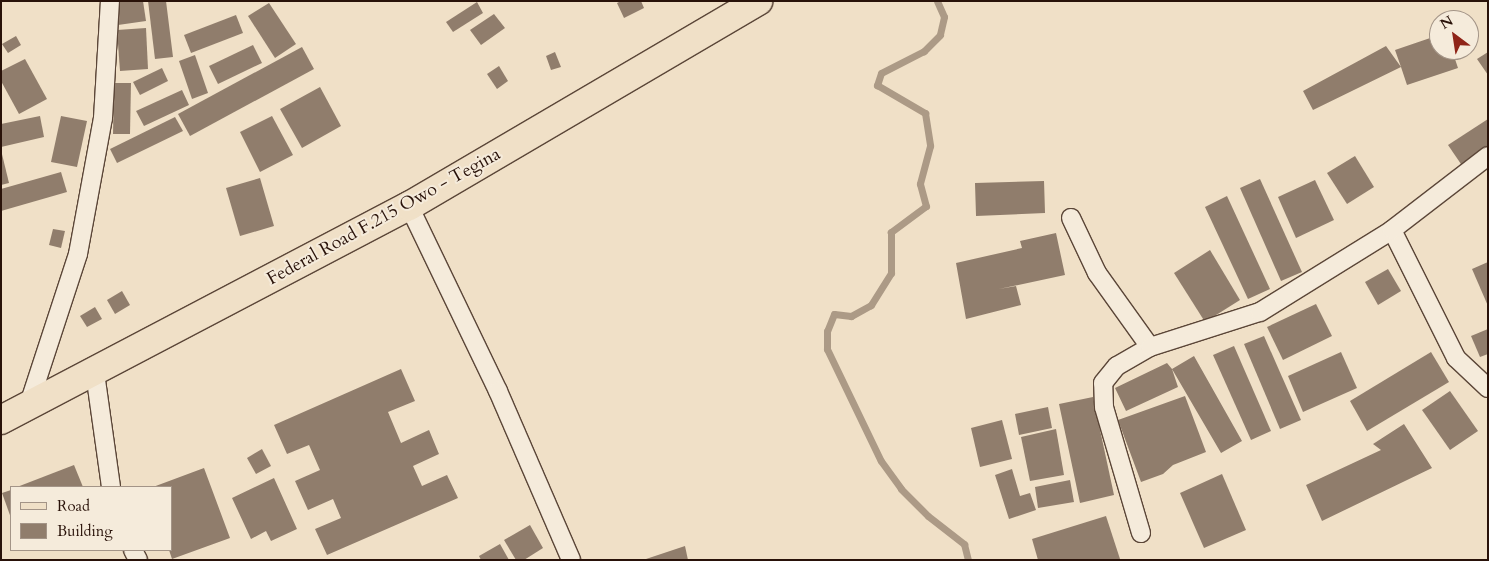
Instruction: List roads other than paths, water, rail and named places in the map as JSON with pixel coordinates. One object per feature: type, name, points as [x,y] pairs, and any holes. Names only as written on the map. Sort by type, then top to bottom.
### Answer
[{"type":"main road","name":"Federal Road F.215 Owo - Tegina","points":[[1,420],[95,373],[409,206],[758,1]]},
{"type":"street","points":[[28,407],[78,254],[103,118],[110,1]]},
{"type":"street","points":[[1141,532],[1104,407],[1103,383],[1117,366],[1150,347],[1260,312],[1392,230],[1488,156]]},
{"type":"street","points":[[409,206],[498,391],[571,560]]},
{"type":"street","points":[[1070,218],[1096,273],[1150,347]]},
{"type":"street","points":[[1392,230],[1456,358],[1488,388]]},
{"type":"street","points":[[95,373],[111,486]]},
{"type":"waterway","points":[[937,1],[944,17],[940,35],[924,51],[881,73],[877,85],[925,113],[930,146],[920,184],[926,206],[891,232],[891,273],[871,305],[851,316],[834,314],[827,331],[827,349],[881,461],[901,489],[928,516],[964,544],[968,560]]}]
